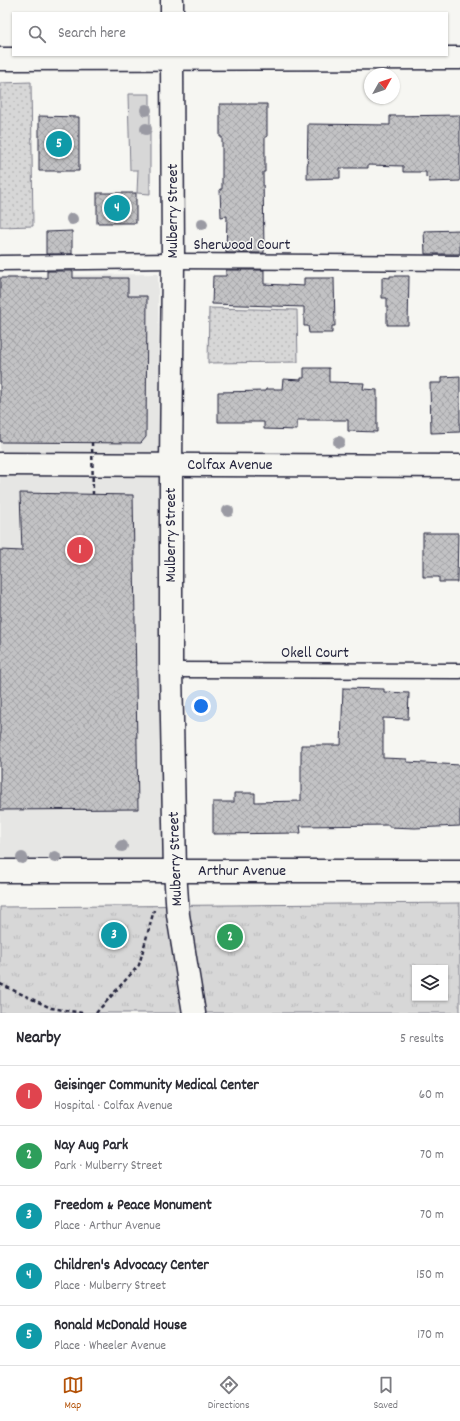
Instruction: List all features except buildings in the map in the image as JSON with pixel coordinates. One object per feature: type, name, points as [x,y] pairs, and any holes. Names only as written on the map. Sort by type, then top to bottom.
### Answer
[{"type":"street","points":[[172,0],[172,12]]},
{"type":"street","name":"Mulberry Street","points":[[172,57],[173,261],[171,670],[175,871],[178,915],[194,1013]]},
{"type":"street","points":[[0,58],[460,58]]},
{"type":"street","name":"Colfax Avenue","points":[[0,464],[460,466]]},
{"type":"street","name":"Arthur Avenue","points":[[0,871],[460,871]]},
{"type":"lane","name":"Sherwood Court","points":[[0,264],[173,261],[460,263]]},
{"type":"lane","name":"Okell Court","points":[[171,670],[460,671]]},
{"type":"path","points":[[92,442],[93,494]]},
{"type":"path","points":[[96,1013],[139,965],[155,907]]},
{"type":"path","points":[[0,984],[51,1008],[82,1013]]},
{"type":"shaded area","points":[[158,274],[163,865],[0,864],[0,276]]},
{"type":"green space","points":[[31,82],[33,226],[0,227],[0,83]]},
{"type":"green space","points":[[128,94],[150,94],[150,194],[137,193],[138,170],[130,170]]},
{"type":"green space","points":[[209,308],[297,310],[298,362],[208,363]]},
{"type":"green space","points":[[460,903],[460,1013],[0,1013],[0,907]]},
{"type":"place","name":"Ronald McDonald House","points":[[59,144]]},
{"type":"place","name":"Children's Advocacy Center","points":[[117,208]]},
{"type":"place","name":"Geisinger Community Medical Center","points":[[80,550]]},
{"type":"place","name":"Freedom & Peace Monument","points":[[114,935]]},
{"type":"place","name":"Nay Aug Park","points":[[230,937]]}]
